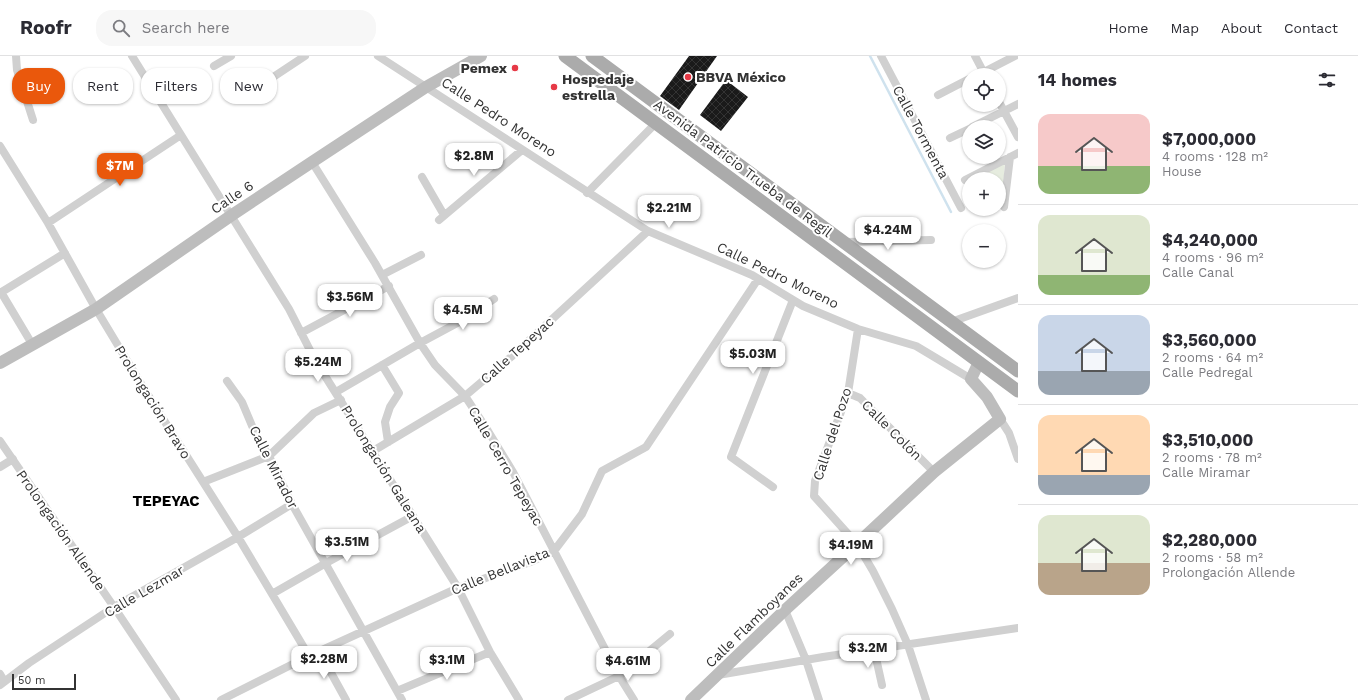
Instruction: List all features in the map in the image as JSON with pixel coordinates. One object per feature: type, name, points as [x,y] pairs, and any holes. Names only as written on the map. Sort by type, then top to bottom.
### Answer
[{"type":"main road","name":"Avenida Patricio Trueba de Regil","points":[[565,56],[1018,391]]},
{"type":"main road","name":"Avenida Patricio Trueba de Regil","points":[[592,56],[1018,371]]},
{"type":"street","points":[[16,56],[17,70],[32,120]]},
{"type":"street","name":"Prolongación Galeana","points":[[132,56],[232,214],[289,309],[315,360],[458,588],[490,652],[519,700]]},
{"type":"street","points":[[214,66],[231,56]]},
{"type":"street","points":[[277,75],[305,56]]},
{"type":"street","name":"Calle Pedro Moreno","points":[[378,56],[648,231],[758,279],[803,306],[858,329],[916,346],[971,379],[987,397],[1009,433],[1018,459]]},
{"type":"street","name":"Calle 6","points":[[0,363],[96,308],[232,214],[426,87],[481,56]]},
{"type":"street","name":"Calle Tormenta","points":[[881,56],[961,208]]},
{"type":"street","points":[[975,56],[980,68]]},
{"type":"street","points":[[993,68],[1015,56]]},
{"type":"street","points":[[938,96],[962,84]]},
{"type":"street","points":[[1006,110],[1018,104]]},
{"type":"street","points":[[986,120],[1002,112]]},
{"type":"street","points":[[1005,112],[1018,137]]},
{"type":"street","points":[[587,192],[656,123]]},
{"type":"street","points":[[950,138],[962,132]]},
{"type":"street","points":[[48,223],[181,135]]},
{"type":"street","name":"Prolongación Bravo","points":[[1,150],[48,223],[146,392],[238,537],[309,656]]},
{"type":"street","points":[[422,177],[442,218],[522,150]]},
{"type":"street","points":[[987,172],[1018,153]]},
{"type":"street","points":[[1006,190],[1010,157]]},
{"type":"street","name":"Calle Cerro Tepeyac","points":[[312,162],[389,286],[420,343],[435,365],[465,396],[513,472],[619,676],[634,700]]},
{"type":"street","name":"Calle Tepeyac","points":[[373,451],[465,396],[516,352],[648,231]]},
{"type":"street","points":[[844,242],[931,240]]},
{"type":"street","points":[[32,344],[1,292],[65,253]]},
{"type":"street","points":[[382,275],[420,255]]},
{"type":"street","name":"Calle Bellavista","points":[[221,700],[319,651],[458,588],[532,561],[554,551],[582,514],[602,471],[646,446],[758,279]]},
{"type":"street","points":[[301,333],[389,286]]},
{"type":"street","points":[[336,392],[461,321],[494,298]]},
{"type":"street","points":[[951,322],[1018,298]]},
{"type":"street","points":[[773,487],[731,457],[793,300]]},
{"type":"street","name":"Calle del Pozo","points":[[858,329],[848,393],[815,481],[814,496],[857,544],[892,610],[908,645],[926,700]]},
{"type":"street","points":[[971,379],[979,362]]},
{"type":"street","points":[[382,365],[399,393],[390,407],[385,422],[388,442]]},
{"type":"street","name":"Calle Mirador","points":[[227,381],[242,402],[258,440],[269,456],[292,504],[402,700]]},
{"type":"street","name":"Calle Colón","points":[[848,393],[860,398],[934,472]]},
{"type":"street","points":[[203,482],[269,456],[314,413],[341,400]]},
{"type":"street","name":"Calle Flamboyanes","points":[[691,700],[785,610],[934,472],[1000,419]]},
{"type":"street","points":[[1009,433],[1018,436]]},
{"type":"street","name":"Prolongación Allende","points":[[0,441],[176,700]]},
{"type":"street","points":[[0,467],[13,459]]},
{"type":"street","name":"Calle Lezmar","points":[[2,680],[114,607],[238,537],[292,504]]},
{"type":"street","points":[[272,594],[413,516]]},
{"type":"street","points":[[785,610],[806,660],[819,700]]},
{"type":"street","points":[[718,675],[1018,628]]},
{"type":"street","points":[[568,700],[619,676],[670,634]]},
{"type":"street","points":[[874,650],[882,685]]},
{"type":"street","points":[[319,651],[346,700]]},
{"type":"street","points":[[397,691],[490,652]]},
{"type":"shaded area","points":[[1003,164],[1005,164],[1004,172],[988,172]]},
{"type":"building","name":"BBVA México","points":[[689,56],[717,56],[679,110],[660,96]]},
{"type":"building","points":[[726,80],[748,97],[721,131],[700,115]]},
{"type":"waterway","points":[[870,56],[951,212]]},
{"type":"place","name":"Pemex","points":[[515,68]]},
{"type":"place","name":"BBVA México","points":[[688,77]]},
{"type":"place","name":"Hospedaje estrella","points":[[554,87]]},
{"type":"district","name":"TEPEYAC","points":[[166,501]]}]
